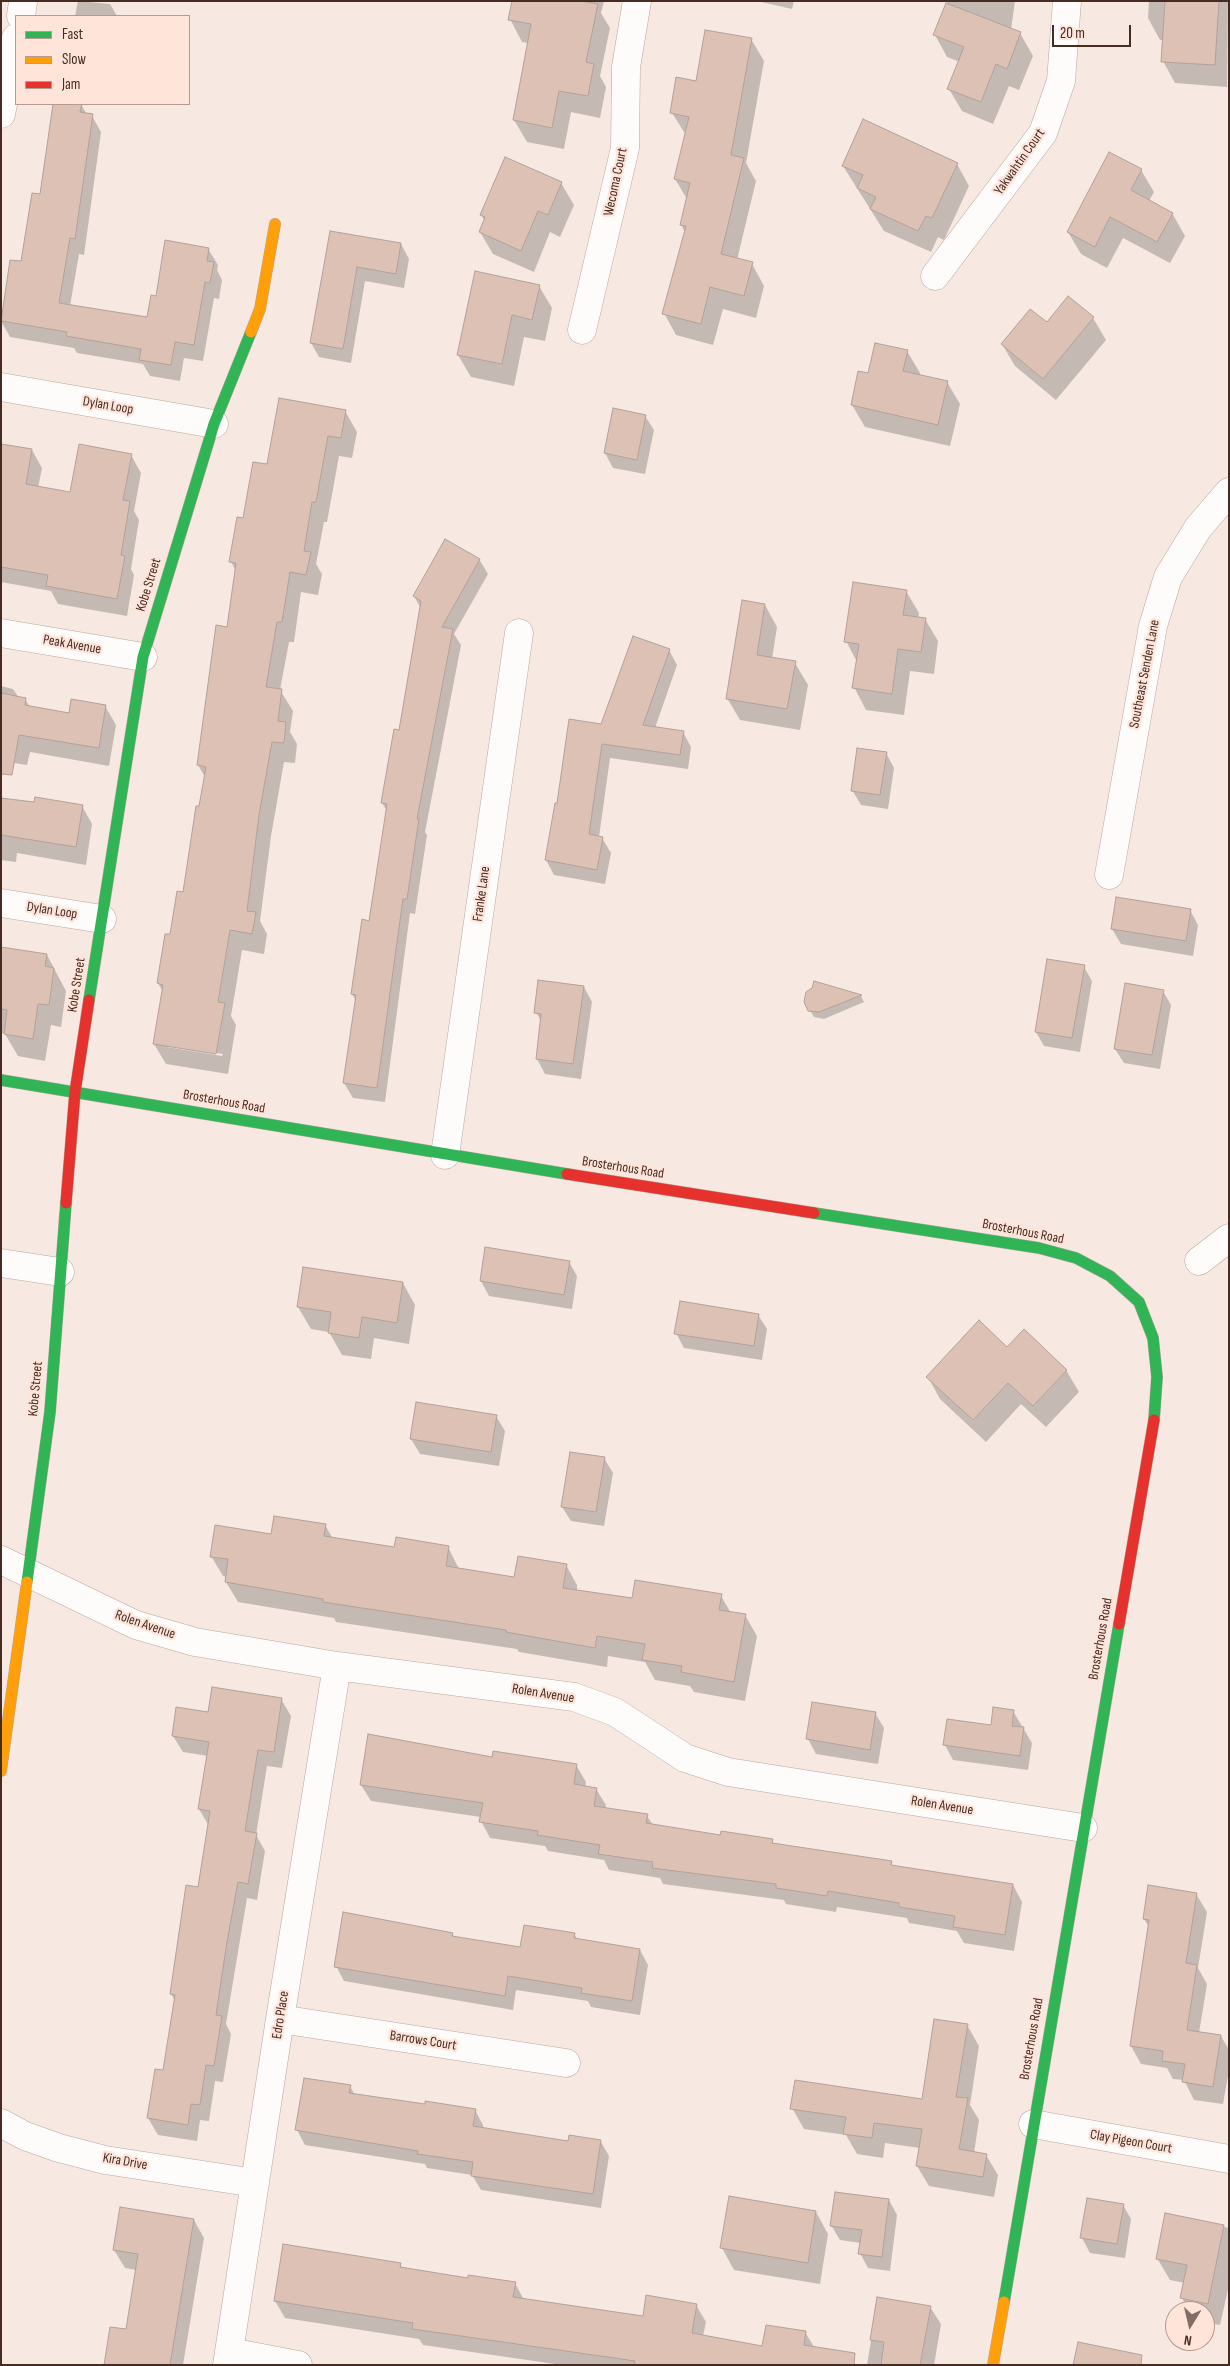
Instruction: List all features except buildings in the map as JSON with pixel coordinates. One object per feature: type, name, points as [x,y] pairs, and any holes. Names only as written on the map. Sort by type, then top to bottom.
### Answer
[{"type":"street","name":"Wecoma Court","points":[[582,330],[625,148],[626,67],[637,1]]},
{"type":"street","name":"Yakwahtin Court","points":[[935,276],[1043,133],[1061,82],[1067,1]]},
{"type":"street","points":[[1,114],[15,43]]},
{"type":"street","name":"Kobe Street","points":[[1,1771],[50,1412],[75,1092],[143,657],[214,424],[260,309],[275,224]]},
{"type":"street","name":"Dylan Loop","points":[[1,387],[214,424]]},
{"type":"street","name":"Southeast Senden Lane","points":[[1109,876],[1154,626],[1168,577],[1198,528],[1229,492]]},
{"type":"street","name":"Peak Avenue","points":[[1,633],[143,657]]},
{"type":"street","name":"Franke Lane","points":[[445,1154],[519,633]]},
{"type":"street","name":"Dylan Loop","points":[[1,902],[102,919]]},
{"type":"street","name":"Brosterhous Road","points":[[1,1080],[445,1154],[1039,1248],[1076,1258],[1110,1276],[1139,1302],[1153,1338],[1157,1377],[1154,1421],[1083,1828],[993,2365]]},
{"type":"street","points":[[1198,1260],[1229,1238]]},
{"type":"street","points":[[1,1263],[60,1272]]},
{"type":"street","name":"Rolen Avenue","points":[[1,1560],[136,1625],[195,1642],[338,1666],[574,1697],[615,1712],[685,1758],[728,1772],[1083,1828]]},
{"type":"street","name":"Edro Place","points":[[229,2358],[280,2019],[338,1666]]},
{"type":"street","name":"Barrows Court","points":[[280,2019],[566,2063]]},
{"type":"street","name":"Kira Drive","points":[[1,2123],[25,2136],[59,2148],[105,2160],[255,2183]]},
{"type":"street","name":"Clay Pigeon Court","points":[[1033,2124],[1229,2159]]},
{"type":"street","points":[[229,2358],[298,2365]]},
{"type":"traffic: fast","points":[[89,1000],[143,657],[214,424],[251,332]]},
{"type":"traffic: fast","points":[[1,1080],[567,1174]]},
{"type":"traffic: fast","points":[[27,1582],[50,1412],[66,1203]]},
{"type":"traffic: fast","points":[[814,1213],[1039,1248],[1076,1258],[1110,1276],[1139,1302],[1153,1338],[1157,1377],[1154,1420]]},
{"type":"traffic: fast","points":[[1004,2302],[1119,1624]]},
{"type":"traffic: slow","points":[[251,332],[260,309],[275,224]]},
{"type":"traffic: slow","points":[[1,1771],[27,1582]]},
{"type":"traffic: slow","points":[[993,2365],[1004,2302]]},
{"type":"traffic: jam","points":[[66,1203],[75,1092],[89,1000]]},
{"type":"traffic: jam","points":[[567,1174],[814,1213]]},
{"type":"traffic: jam","points":[[1119,1624],[1154,1420]]}]
